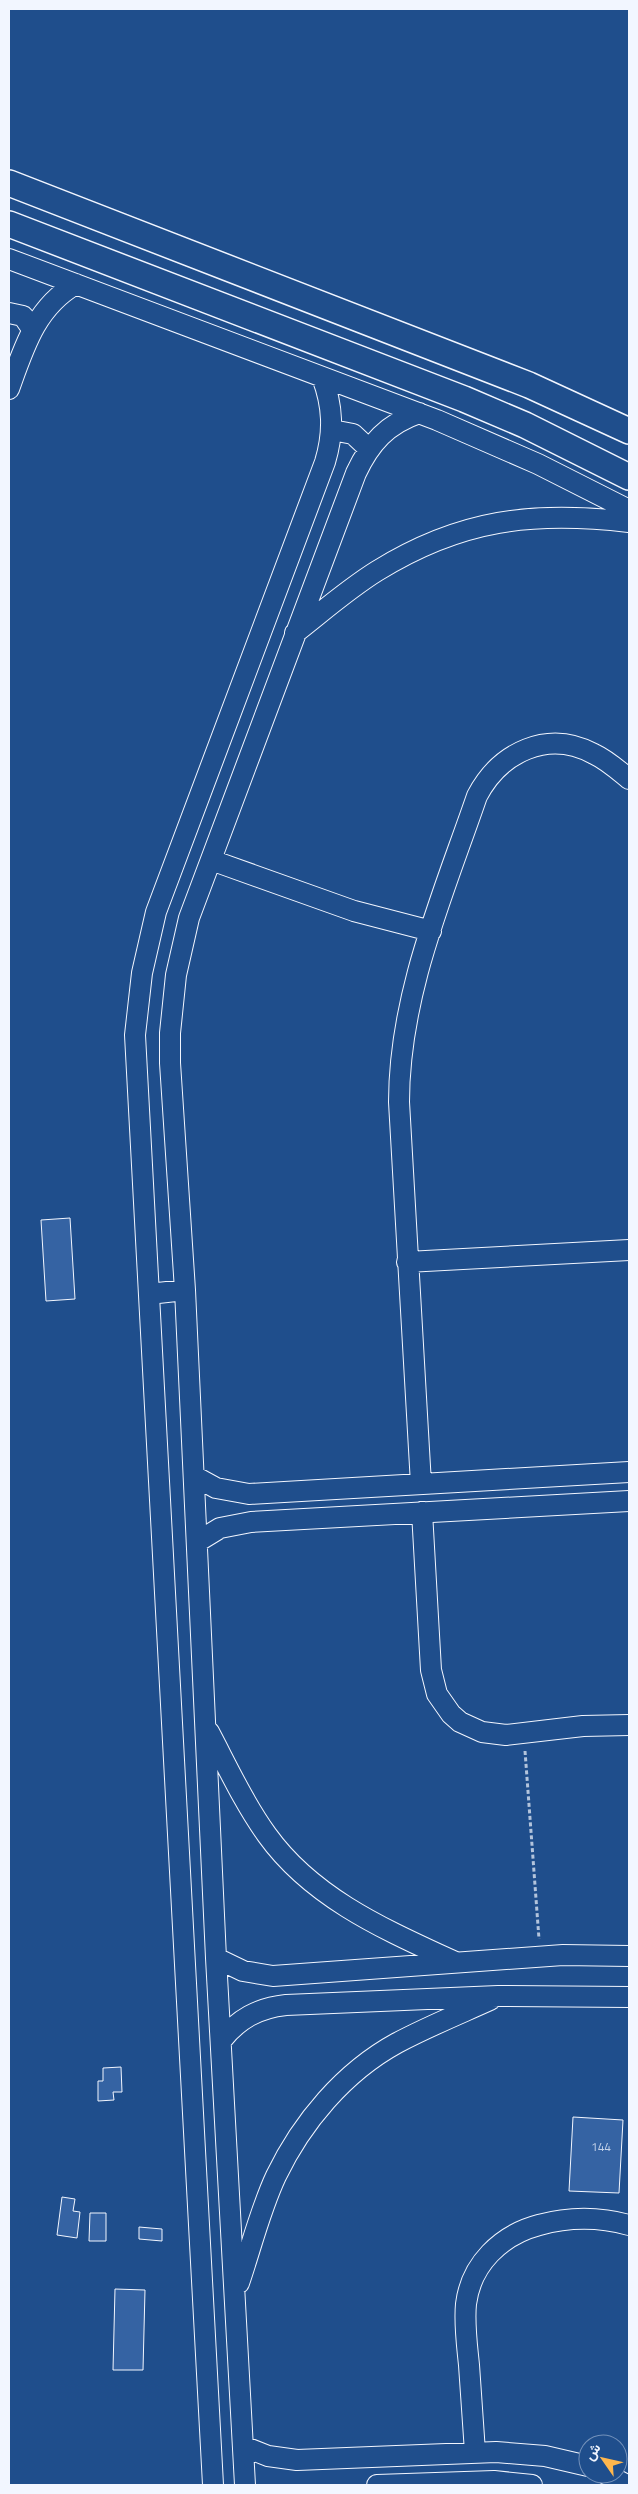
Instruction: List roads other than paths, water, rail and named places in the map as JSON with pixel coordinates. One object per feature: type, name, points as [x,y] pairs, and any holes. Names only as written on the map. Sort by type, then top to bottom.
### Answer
[{"type":"main road","points":[[9,183],[522,382],[629,431]]},
{"type":"main road","points":[[9,224],[464,399],[525,425],[629,476]]},
{"type":"street","points":[[9,259],[419,414],[530,460],[629,510]]},
{"type":"street","points":[[9,388],[32,329],[51,302],[76,284]]},
{"type":"street","points":[[9,314],[23,316],[32,329]]},
{"type":"street","points":[[213,2485],[135,1066],[137,1004],[148,942],[166,883],[326,462],[332,430],[330,403],[322,377]]},
{"type":"street","points":[[246,2485],[216,1958],[185,1290],[170,1033],[174,985],[182,946],[210,860],[356,473],[369,449],[384,432],[395,424],[419,414]]},
{"type":"street","points":[[332,430],[353,434],[369,449]]},
{"type":"street","points":[[295,633],[376,572],[426,544],[453,534],[510,519],[576,518],[629,522]]},
{"type":"street","points":[[421,1484],[407,1262],[399,1073],[406,1016],[431,931],[477,796],[491,773],[506,760],[522,749],[537,745],[566,745],[594,753],[629,779]]},
{"type":"street","points":[[210,860],[354,911],[431,931]]},
{"type":"street","points":[[407,1262],[629,1250]]},
{"type":"street","points":[[149,1294],[185,1290]]},
{"type":"street","points":[[194,1476],[216,1488],[249,1494],[629,1472]]},
{"type":"street","points":[[232,1492],[228,1505],[229,1512],[236,1524]]},
{"type":"street","points":[[197,1542],[220,1528],[236,1524],[629,1501]]},
{"type":"street","points":[[422,1512],[430,1670],[437,1694],[451,1714],[471,1728],[494,1734],[629,1724]]},
{"type":"street","points":[[205,1725],[235,1782],[267,1835],[305,1876],[327,1894],[367,1920],[457,1963]]},
{"type":"street","points":[[216,1958],[243,1971],[273,1976],[540,1957],[629,1956]]},
{"type":"street","points":[[273,1976],[268,1980],[265,1991],[269,2002],[274,2006]]},
{"type":"street","points":[[221,2041],[239,2022],[274,2006],[498,1996],[593,1995],[629,1997]]},
{"type":"street","points":[[235,2295],[276,2177],[297,2139],[324,2103],[358,2070],[397,2043],[498,1996]]},
{"type":"street","points":[[475,2452],[466,2317],[470,2288],[482,2262],[497,2246],[515,2233],[543,2224],[585,2219],[606,2220],[629,2225]]},
{"type":"street","points":[[243,2446],[268,2456],[297,2460],[475,2452],[545,2456],[578,2464]]},
{"type":"street","points":[[377,2485],[471,2483],[522,2485]]}]
